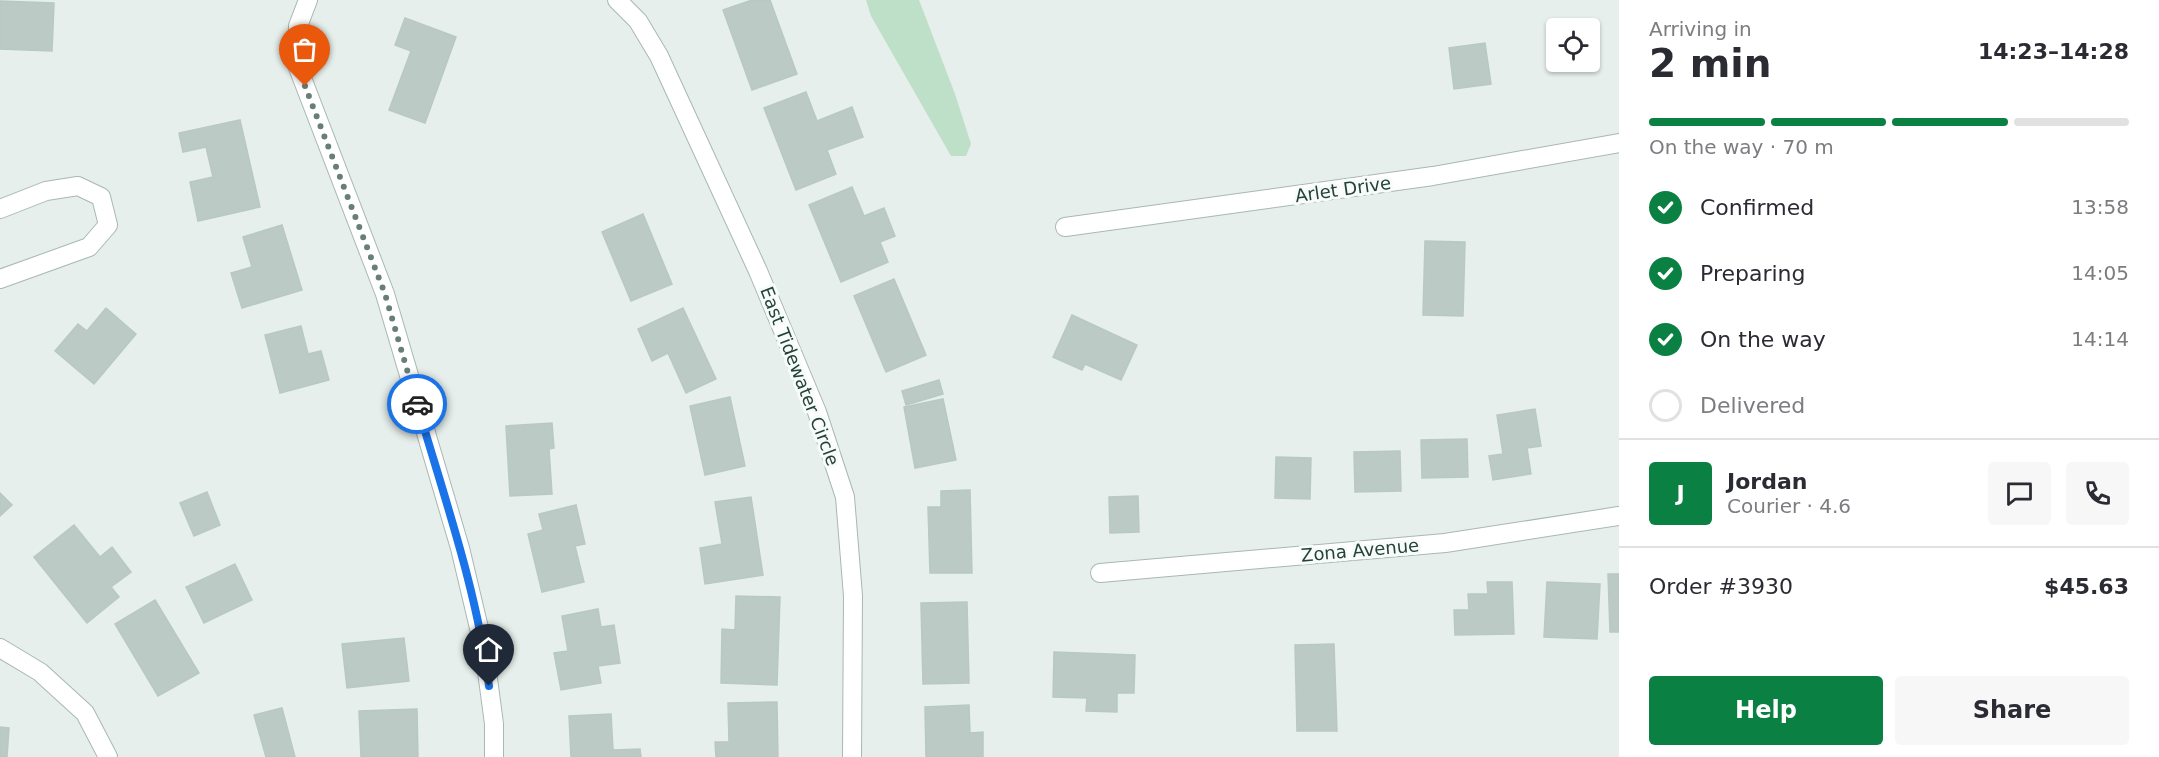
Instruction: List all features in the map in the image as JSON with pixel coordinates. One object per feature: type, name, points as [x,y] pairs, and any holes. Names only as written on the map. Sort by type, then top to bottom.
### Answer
[{"type":"street","points":[[308,0],[298,26],[297,65],[385,294],[460,548],[484,649],[494,723],[494,757]]},
{"type":"street","name":"East Tidewater Circle","points":[[617,0],[638,21],[659,56],[758,271],[817,412],[845,497],[853,596],[852,757]]},
{"type":"street","name":"Arlet Drive","points":[[1065,227],[1433,176],[1619,143]]},
{"type":"street","points":[[0,209],[46,191],[78,186],[101,197],[108,225],[88,247],[0,279]]},
{"type":"street","name":"Zona Avenue","points":[[1100,573],[1445,543],[1619,516]]},
{"type":"street","points":[[0,648],[40,672],[85,713],[108,757]]},
{"type":"green space","points":[[866,0],[919,0],[955,94],[971,144],[966,156],[951,156],[871,16]]},
{"type":"building","points":[[752,0],[770,0],[797,74],[752,90],[723,10]]},
{"type":"building","points":[[0,1],[54,3],[52,51],[0,49]]},
{"type":"building","points":[[405,18],[456,37],[425,123],[389,110],[411,51],[395,45]]},
{"type":"building","points":[[1485,43],[1491,84],[1454,89],[1449,48]]},
{"type":"building","points":[[806,92],[817,121],[852,107],[863,137],[827,150],[836,174],[796,190],[764,108]]},
{"type":"building","points":[[240,120],[260,207],[198,221],[190,182],[213,177],[206,147],[183,152],[179,133]]},
{"type":"building","points":[[852,187],[864,216],[884,208],[895,236],[880,242],[888,262],[841,282],[809,205]]},
{"type":"building","points":[[643,214],[672,284],[631,301],[602,232]]},
{"type":"building","points":[[282,225],[302,290],[242,308],[231,273],[252,267],[243,237]]},
{"type":"building","points":[[1425,241],[1465,242],[1463,316],[1423,315]]},
{"type":"building","points":[[894,279],[926,355],[886,372],[854,296]]},
{"type":"building","points":[[106,308],[136,334],[94,384],[55,351],[78,324],[87,331]]},
{"type":"building","points":[[683,308],[716,379],[686,393],[668,353],[652,361],[638,329]]},
{"type":"building","points":[[1072,315],[1137,345],[1121,380],[1085,364],[1082,370],[1053,357]]},
{"type":"building","points":[[301,326],[308,354],[321,351],[329,380],[280,393],[265,335]]},
{"type":"building","points":[[939,380],[943,394],[906,405],[902,391]]},
{"type":"building","points":[[730,397],[745,466],[705,475],[690,406]]},
{"type":"building","points":[[943,399],[956,460],[915,468],[904,407]]},
{"type":"building","points":[[1535,409],[1541,446],[1527,448],[1531,474],[1493,480],[1489,456],[1503,454],[1497,415]]},
{"type":"building","points":[[552,423],[554,448],[549,449],[552,494],[510,496],[506,426]]},
{"type":"building","points":[[1467,439],[1468,477],[1422,478],[1421,440]]},
{"type":"building","points":[[1400,451],[1401,491],[1355,492],[1354,452]]},
{"type":"building","points":[[1276,457],[1311,458],[1310,499],[1275,498]]},
{"type":"building","points":[[970,490],[972,573],[930,573],[928,507],[941,507],[941,491]]},
{"type":"building","points":[[207,492],[220,525],[194,536],[180,503]]},
{"type":"building","points":[[0,493],[12,505],[0,516]]},
{"type":"building","points":[[1138,496],[1139,532],[1110,533],[1109,497]]},
{"type":"building","points":[[751,497],[763,575],[705,584],[700,548],[722,544],[715,502]]},
{"type":"building","points":[[576,505],[585,544],[575,546],[584,582],[542,592],[528,534],[543,530],[539,514]]},
{"type":"building","points":[[74,525],[100,557],[112,547],[131,572],[111,587],[119,597],[87,623],[34,557]]},
{"type":"building","points":[[235,564],[252,600],[204,623],[186,587]]},
{"type":"building","points":[[1608,574],[1619,574],[1619,632],[1610,632]]},
{"type":"building","points":[[1487,582],[1512,582],[1514,634],[1455,635],[1454,610],[1469,610],[1468,594],[1488,594]]},
{"type":"building","points":[[1547,582],[1600,584],[1597,639],[1544,637]]},
{"type":"building","points":[[736,596],[780,597],[777,685],[721,683],[722,629],[735,630]]},
{"type":"building","points":[[155,600],[199,673],[158,696],[115,624]]},
{"type":"building","points":[[967,602],[969,683],[923,684],[921,603]]},
{"type":"building","points":[[598,609],[601,627],[614,625],[620,663],[598,666],[601,683],[561,690],[554,653],[568,651],[562,616]]},
{"type":"building","points":[[404,638],[409,681],[347,688],[342,644]]},
{"type":"building","points":[[1334,644],[1337,731],[1297,731],[1295,645]]},
{"type":"building","points":[[1054,652],[1135,655],[1134,693],[1117,693],[1117,712],[1086,711],[1087,698],[1053,697]]},
{"type":"building","points":[[777,702],[778,757],[716,757],[715,742],[729,742],[728,703]]},
{"type":"building","points":[[969,705],[970,733],[983,732],[983,757],[926,757],[925,707]]},
{"type":"building","points":[[282,708],[295,757],[266,757],[254,715]]},
{"type":"building","points":[[417,709],[418,757],[361,757],[359,711]]},
{"type":"building","points":[[611,714],[613,750],[640,749],[641,757],[571,757],[569,716]]},
{"type":"building","points":[[0,727],[9,728],[7,757],[0,757]]},
{"type":"way so far","points":[[305,86],[385,294],[417,404]]},
{"type":"route","points":[[417,404],[460,548],[484,649],[489,686]]}]
